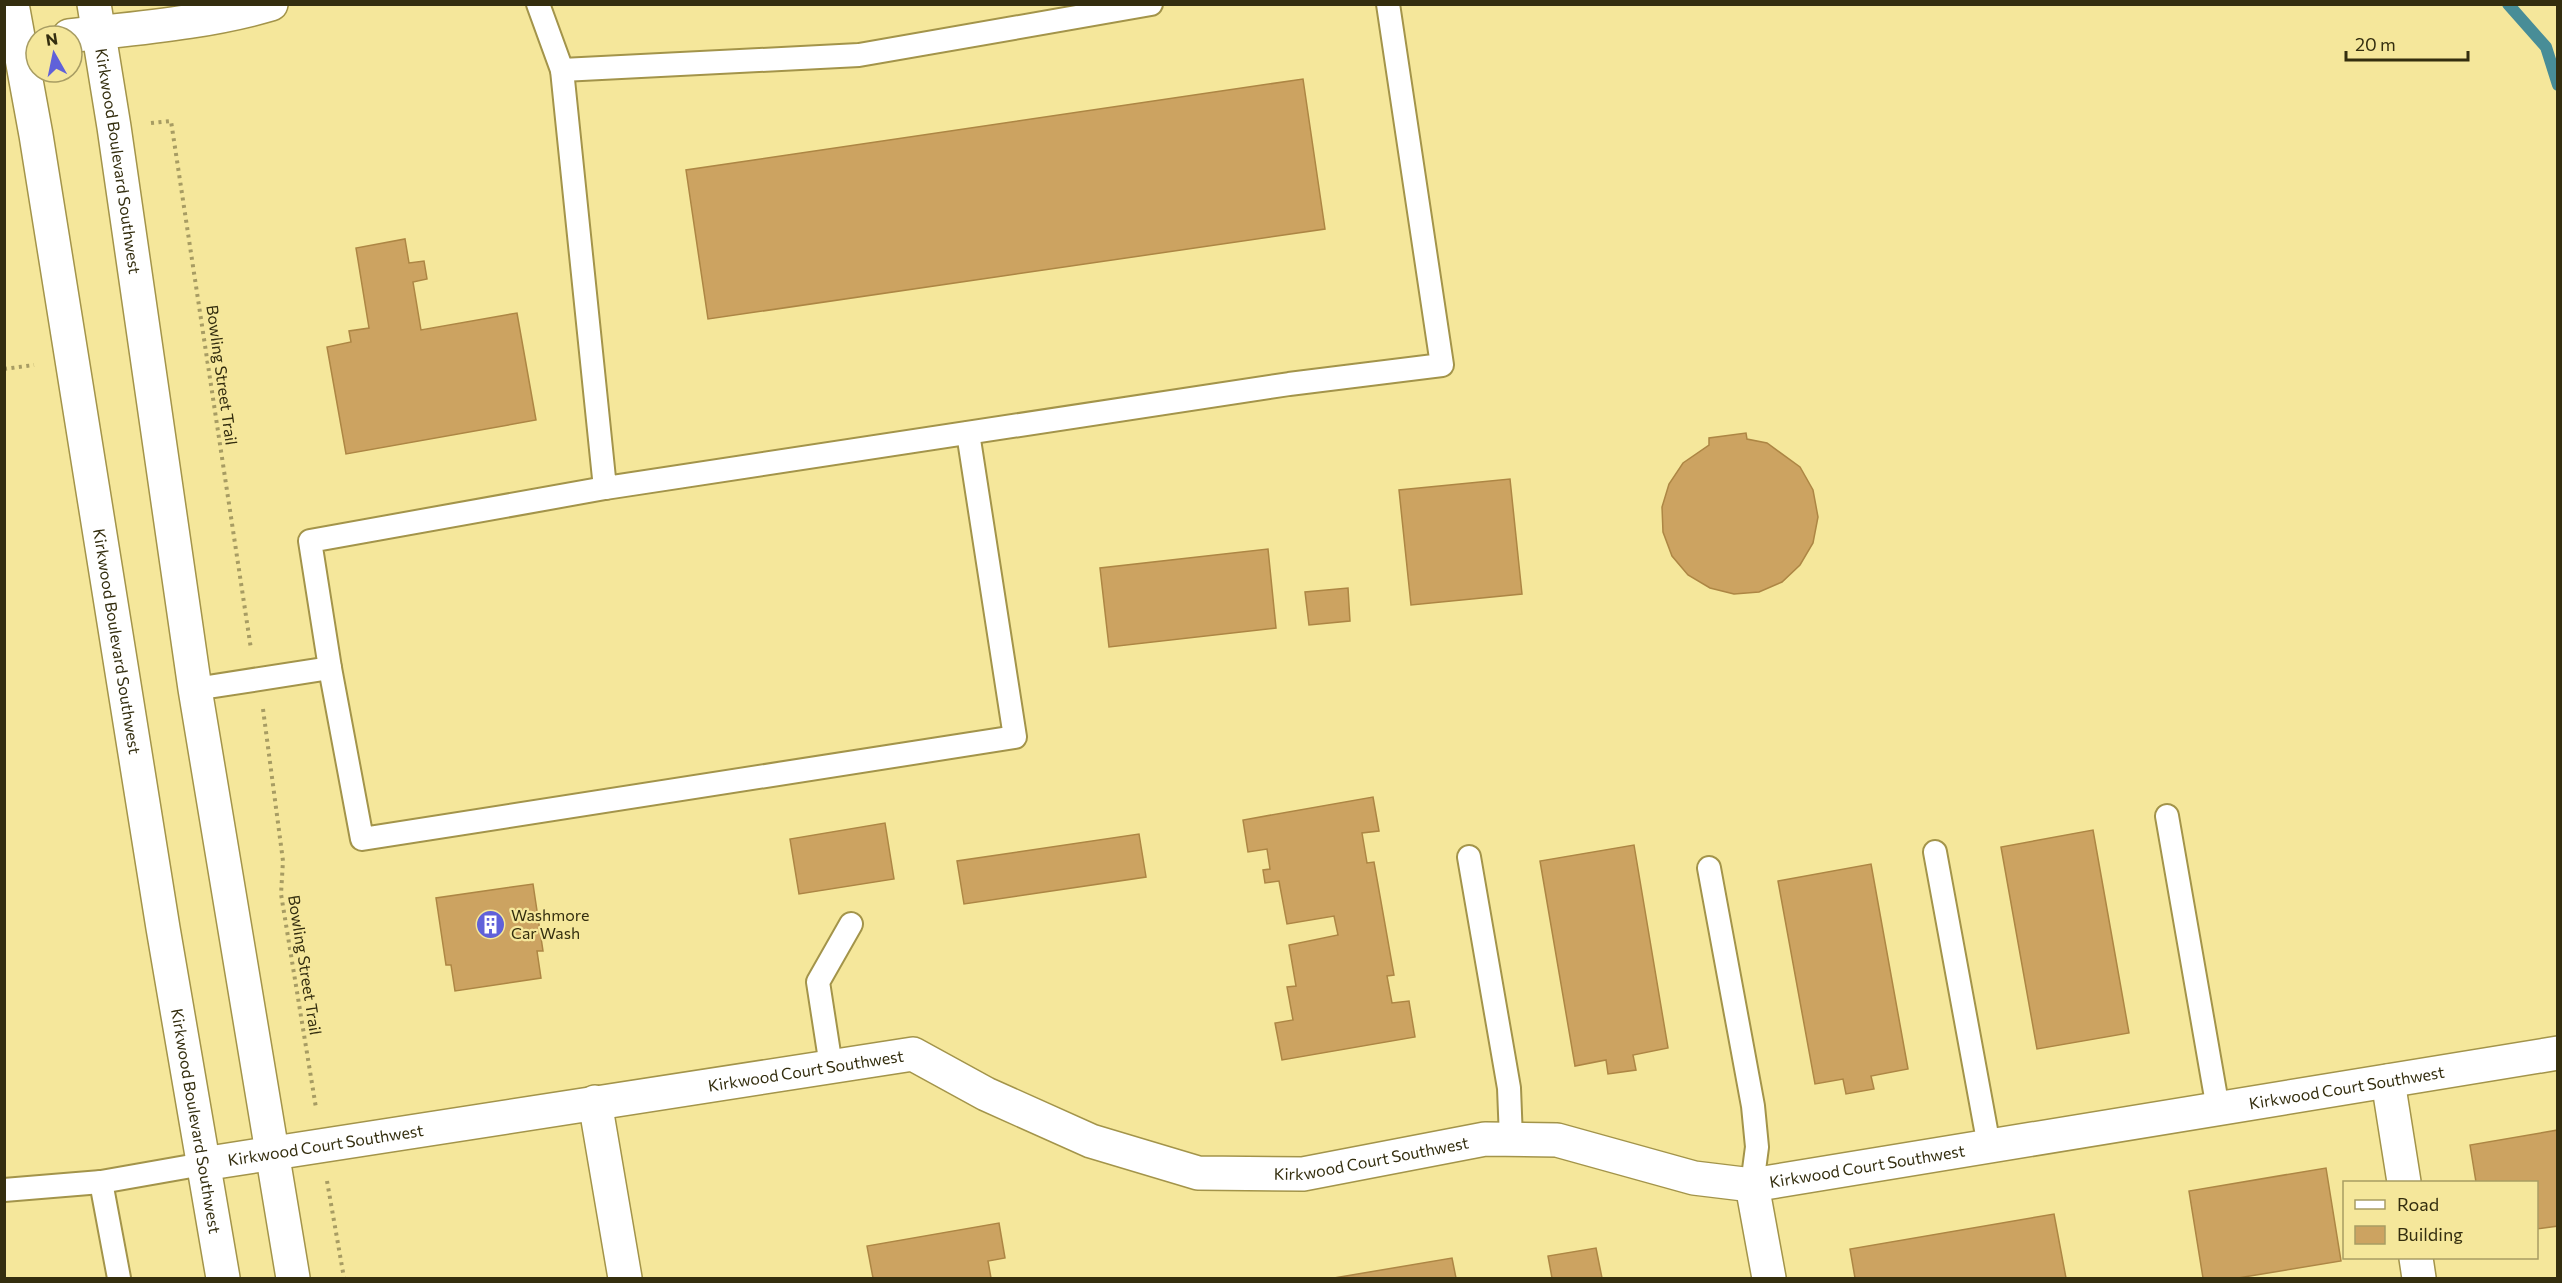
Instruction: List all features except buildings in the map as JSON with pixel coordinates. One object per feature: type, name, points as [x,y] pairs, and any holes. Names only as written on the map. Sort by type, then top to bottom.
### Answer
[{"type":"street","name":"Kirkwood Boulevard Southwest","points":[[12,4],[16,42],[223,1278]]},
{"type":"street","points":[[87,24],[173,24],[272,4]]},
{"type":"street","name":"Kirkwood Boulevard Southwest","points":[[87,24],[293,1278]]},
{"type":"street","name":"Kirkwood Court Southwest","points":[[203,1164],[913,1054],[986,1094],[1091,1141],[1198,1173],[1303,1174],[1485,1139],[1511,1139],[1557,1140],[1694,1178],[1752,1185],[2558,1053]]},
{"type":"street","points":[[2388,1081],[2404,1181]]},
{"type":"street","points":[[595,1102],[625,1278]]},
{"type":"street","points":[[1752,1185],[1769,1278]]},
{"type":"street","points":[[2416,1259],[2419,1278]]},
{"type":"lane","points":[[538,4],[562,70],[605,488]]},
{"type":"lane","points":[[562,70],[859,55],[1151,4]]},
{"type":"lane","points":[[968,433],[1015,737],[362,839],[330,668],[310,541],[605,488],[1289,384],[1442,364],[1388,4]]},
{"type":"lane","points":[[195,689],[330,668]]},
{"type":"lane","points":[[2167,816],[2218,1109]]},
{"type":"lane","points":[[1935,852],[1989,1146]]},
{"type":"lane","points":[[1469,857],[1509,1088],[1511,1139]]},
{"type":"lane","points":[[1708,868],[1753,1106],[1757,1147],[1752,1185]]},
{"type":"lane","points":[[831,1066],[818,982],[851,924]]},
{"type":"lane","points":[[4,1190],[101,1182],[203,1164]]},
{"type":"lane","points":[[101,1182],[119,1278]]},
{"type":"path","name":"Bowling Street Trail","points":[[163,122],[171,122],[173,131],[249,641]]},
{"type":"path","points":[[4,369],[34,365]]},
{"type":"path","name":"Bowling Street Trail","points":[[262,708],[283,861],[281,894],[316,1112]]},
{"type":"path","points":[[326,1175],[344,1278]]},
{"type":"waterway","points":[[2508,4],[2546,47],[2558,85]]},
{"type":"place","name":"Washmore Car Wash","points":[[490,924]]}]
